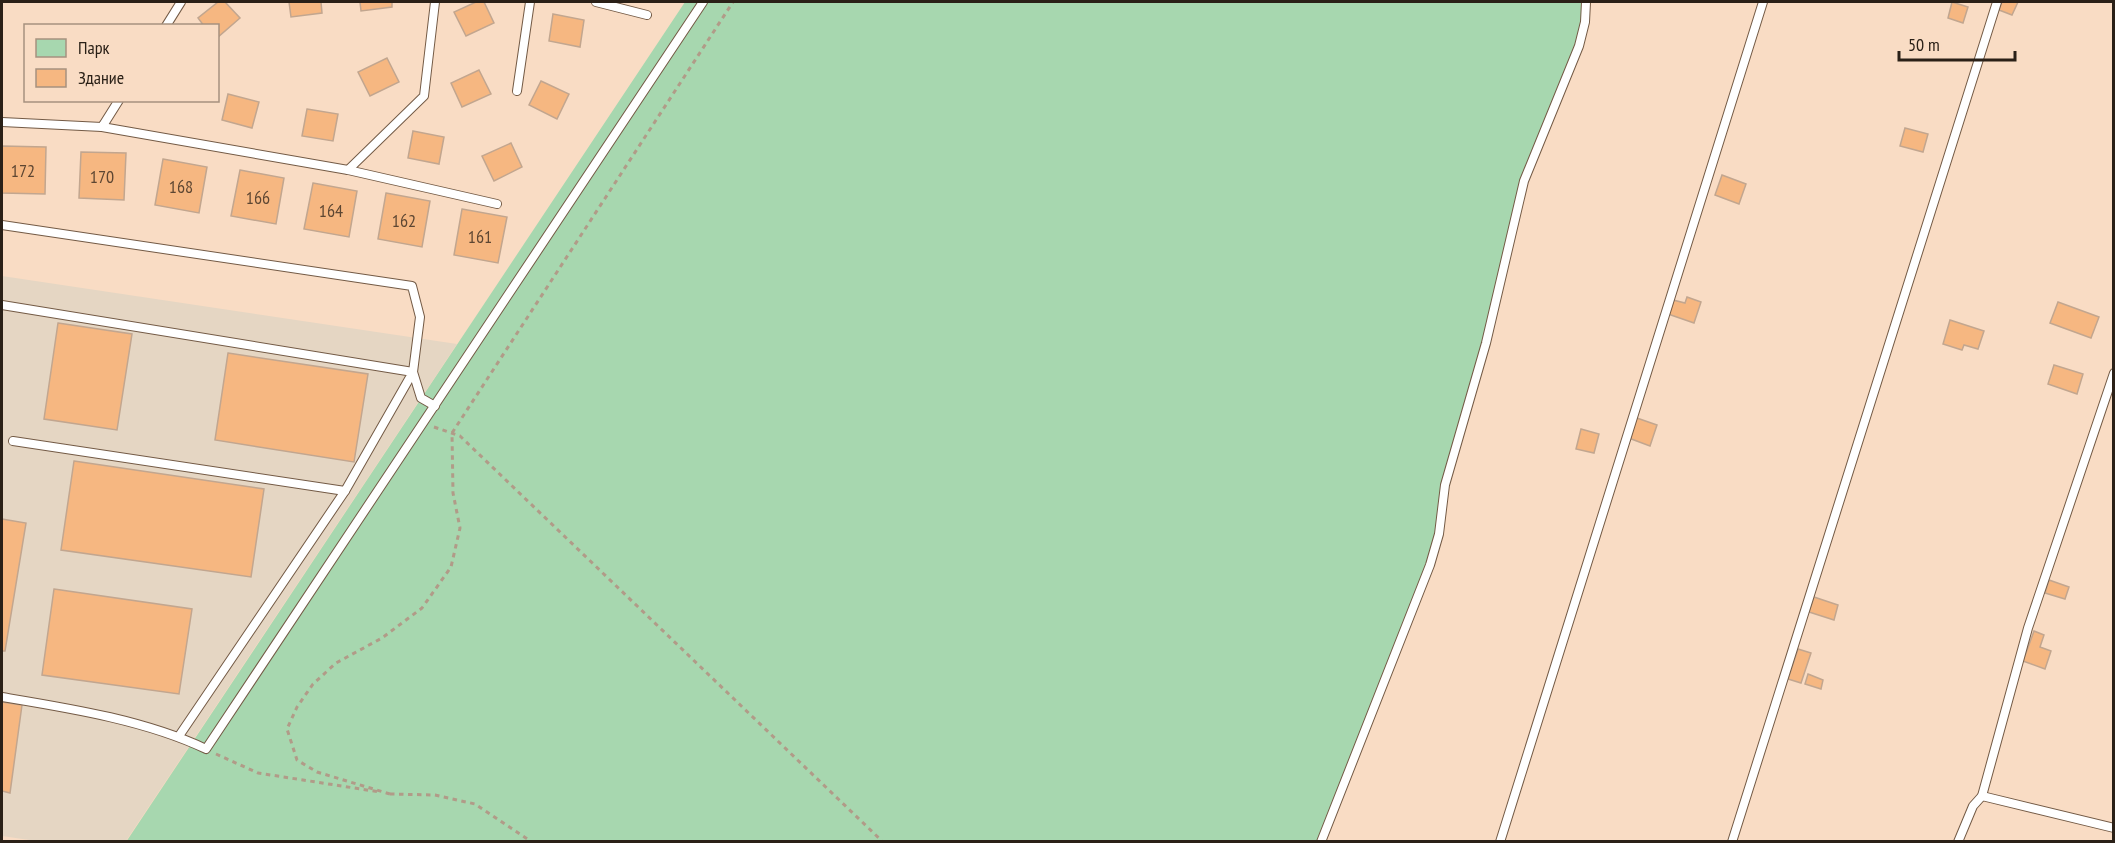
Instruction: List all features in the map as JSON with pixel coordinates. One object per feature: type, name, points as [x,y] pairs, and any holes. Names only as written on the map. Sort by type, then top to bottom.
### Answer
[{"type":"lane","points":[[167,24],[181,2]]},
{"type":"lane","points":[[348,170],[424,96],[435,2]]},
{"type":"lane","points":[[517,90],[530,2]]},
{"type":"lane","points":[[596,2],[647,15]]},
{"type":"lane","points":[[2,697],[54,706],[179,736],[206,749],[703,2]]},
{"type":"lane","points":[[1321,842],[1430,565],[1439,534],[1445,485],[1486,343],[1524,181],[1579,45],[1585,22],[1586,2]]},
{"type":"lane","points":[[1500,842],[1763,2]]},
{"type":"lane","points":[[1732,842],[1997,2]]},
{"type":"lane","points":[[102,127],[118,102]]},
{"type":"lane","points":[[2,122],[102,127],[348,170],[497,204]]},
{"type":"lane","points":[[2,225],[412,286],[420,317],[413,372],[345,491],[179,736]]},
{"type":"lane","points":[[2,305],[413,372]]},
{"type":"lane","points":[[413,372],[421,398],[435,406]]},
{"type":"lane","points":[[1958,842],[1973,806],[1982,796],[2028,628],[2114,373]]},
{"type":"lane","points":[[12,441],[345,491]]},
{"type":"lane","points":[[1982,796],[2114,828]]},
{"type":"path","points":[[390,794],[317,772],[297,760],[287,729],[297,706],[313,684],[336,663],[382,638],[422,608],[451,567],[460,528],[452,482],[452,434],[733,2]]},
{"type":"path","points":[[435,406],[433,426],[460,436],[883,842]]},
{"type":"path","points":[[206,749],[258,773],[390,794],[435,795],[475,804],[531,842]]},
{"type":"shaded area","points":[[2,276],[457,344],[126,841],[43,842],[2,836]]},
{"type":"green space","points":[[685,2],[1586,2],[1585,22],[1524,181],[1486,343],[1445,485],[1439,534],[1321,841],[126,842]]},
{"type":"building","points":[[218,2],[225,2],[240,18],[219,36],[219,24],[202,24],[198,18]]},
{"type":"building","points":[[289,2],[321,2],[322,13],[291,17]]},
{"type":"building","points":[[360,2],[392,2],[392,7],[361,11]]},
{"type":"building","points":[[476,2],[484,2],[494,23],[466,36],[454,12]]},
{"type":"building","points":[[1952,2],[1968,7],[1963,23],[1948,18]]},
{"type":"building","points":[[2002,2],[2018,2],[2012,15],[1999,10]]},
{"type":"building","points":[[553,14],[584,20],[580,47],[549,41]]},
{"type":"building","points":[[387,58],[399,82],[370,96],[358,72]]},
{"type":"building","points":[[479,70],[491,94],[462,107],[451,83]]},
{"type":"building","points":[[541,81],[569,94],[557,119],[529,105]]},
{"type":"building","points":[[228,94],[259,102],[252,128],[222,120]]},
{"type":"building","points":[[307,109],[338,114],[333,141],[302,136]]},
{"type":"building","points":[[1905,128],[1928,134],[1923,152],[1900,146]]},
{"type":"building","points":[[413,131],[444,137],[439,164],[408,158]]},
{"type":"building","points":[[511,143],[522,167],[494,181],[482,156]]},
{"type":"building","points":[[2,146],[46,147],[45,194],[2,193]]},
{"type":"building","points":[[81,152],[126,153],[124,200],[79,198]]},
{"type":"building","points":[[163,159],[207,167],[199,213],[155,205]]},
{"type":"building","points":[[240,170],[284,178],[276,224],[231,216]]},
{"type":"building","points":[[1722,175],[1746,184],[1739,204],[1715,195]]},
{"type":"building","points":[[313,183],[357,191],[349,237],[304,229]]},
{"type":"building","points":[[386,193],[430,201],[422,247],[378,239]]},
{"type":"building","points":[[462,209],[507,217],[498,263],[454,255]]},
{"type":"building","points":[[1687,297],[1701,302],[1694,323],[1668,314],[1673,300],[1685,303]]},
{"type":"building","points":[[2058,302],[2099,317],[2091,338],[2050,323]]},
{"type":"building","points":[[1950,320],[1984,331],[1978,349],[1964,345],[1962,350],[1943,344]]},
{"type":"building","points":[[58,323],[132,334],[117,430],[44,419]]},
{"type":"building","points":[[228,353],[368,374],[354,462],[215,440]]},
{"type":"building","points":[[2054,365],[2083,374],[2077,394],[2048,384]]},
{"type":"building","points":[[1634,417],[1657,425],[1650,446],[1626,437]]},
{"type":"building","points":[[1581,429],[1599,434],[1594,453],[1576,449]]},
{"type":"building","points":[[74,461],[264,489],[251,577],[61,550]]},
{"type":"building","points":[[2,519],[26,523],[5,651],[2,651]]},
{"type":"building","points":[[2049,580],[2069,587],[2065,599],[2045,593]]},
{"type":"building","points":[[54,589],[192,609],[179,694],[42,675]]},
{"type":"building","points":[[1814,597],[1838,605],[1834,620],[1809,612]]},
{"type":"building","points":[[2034,631],[2044,635],[2040,647],[2051,651],[2045,669],[2023,661]]},
{"type":"building","points":[[1798,649],[1811,653],[1801,683],[1788,679]]},
{"type":"building","points":[[1808,674],[1823,680],[1821,689],[1805,684]]},
{"type":"building","points":[[2,702],[22,705],[10,793],[2,791]]}]
